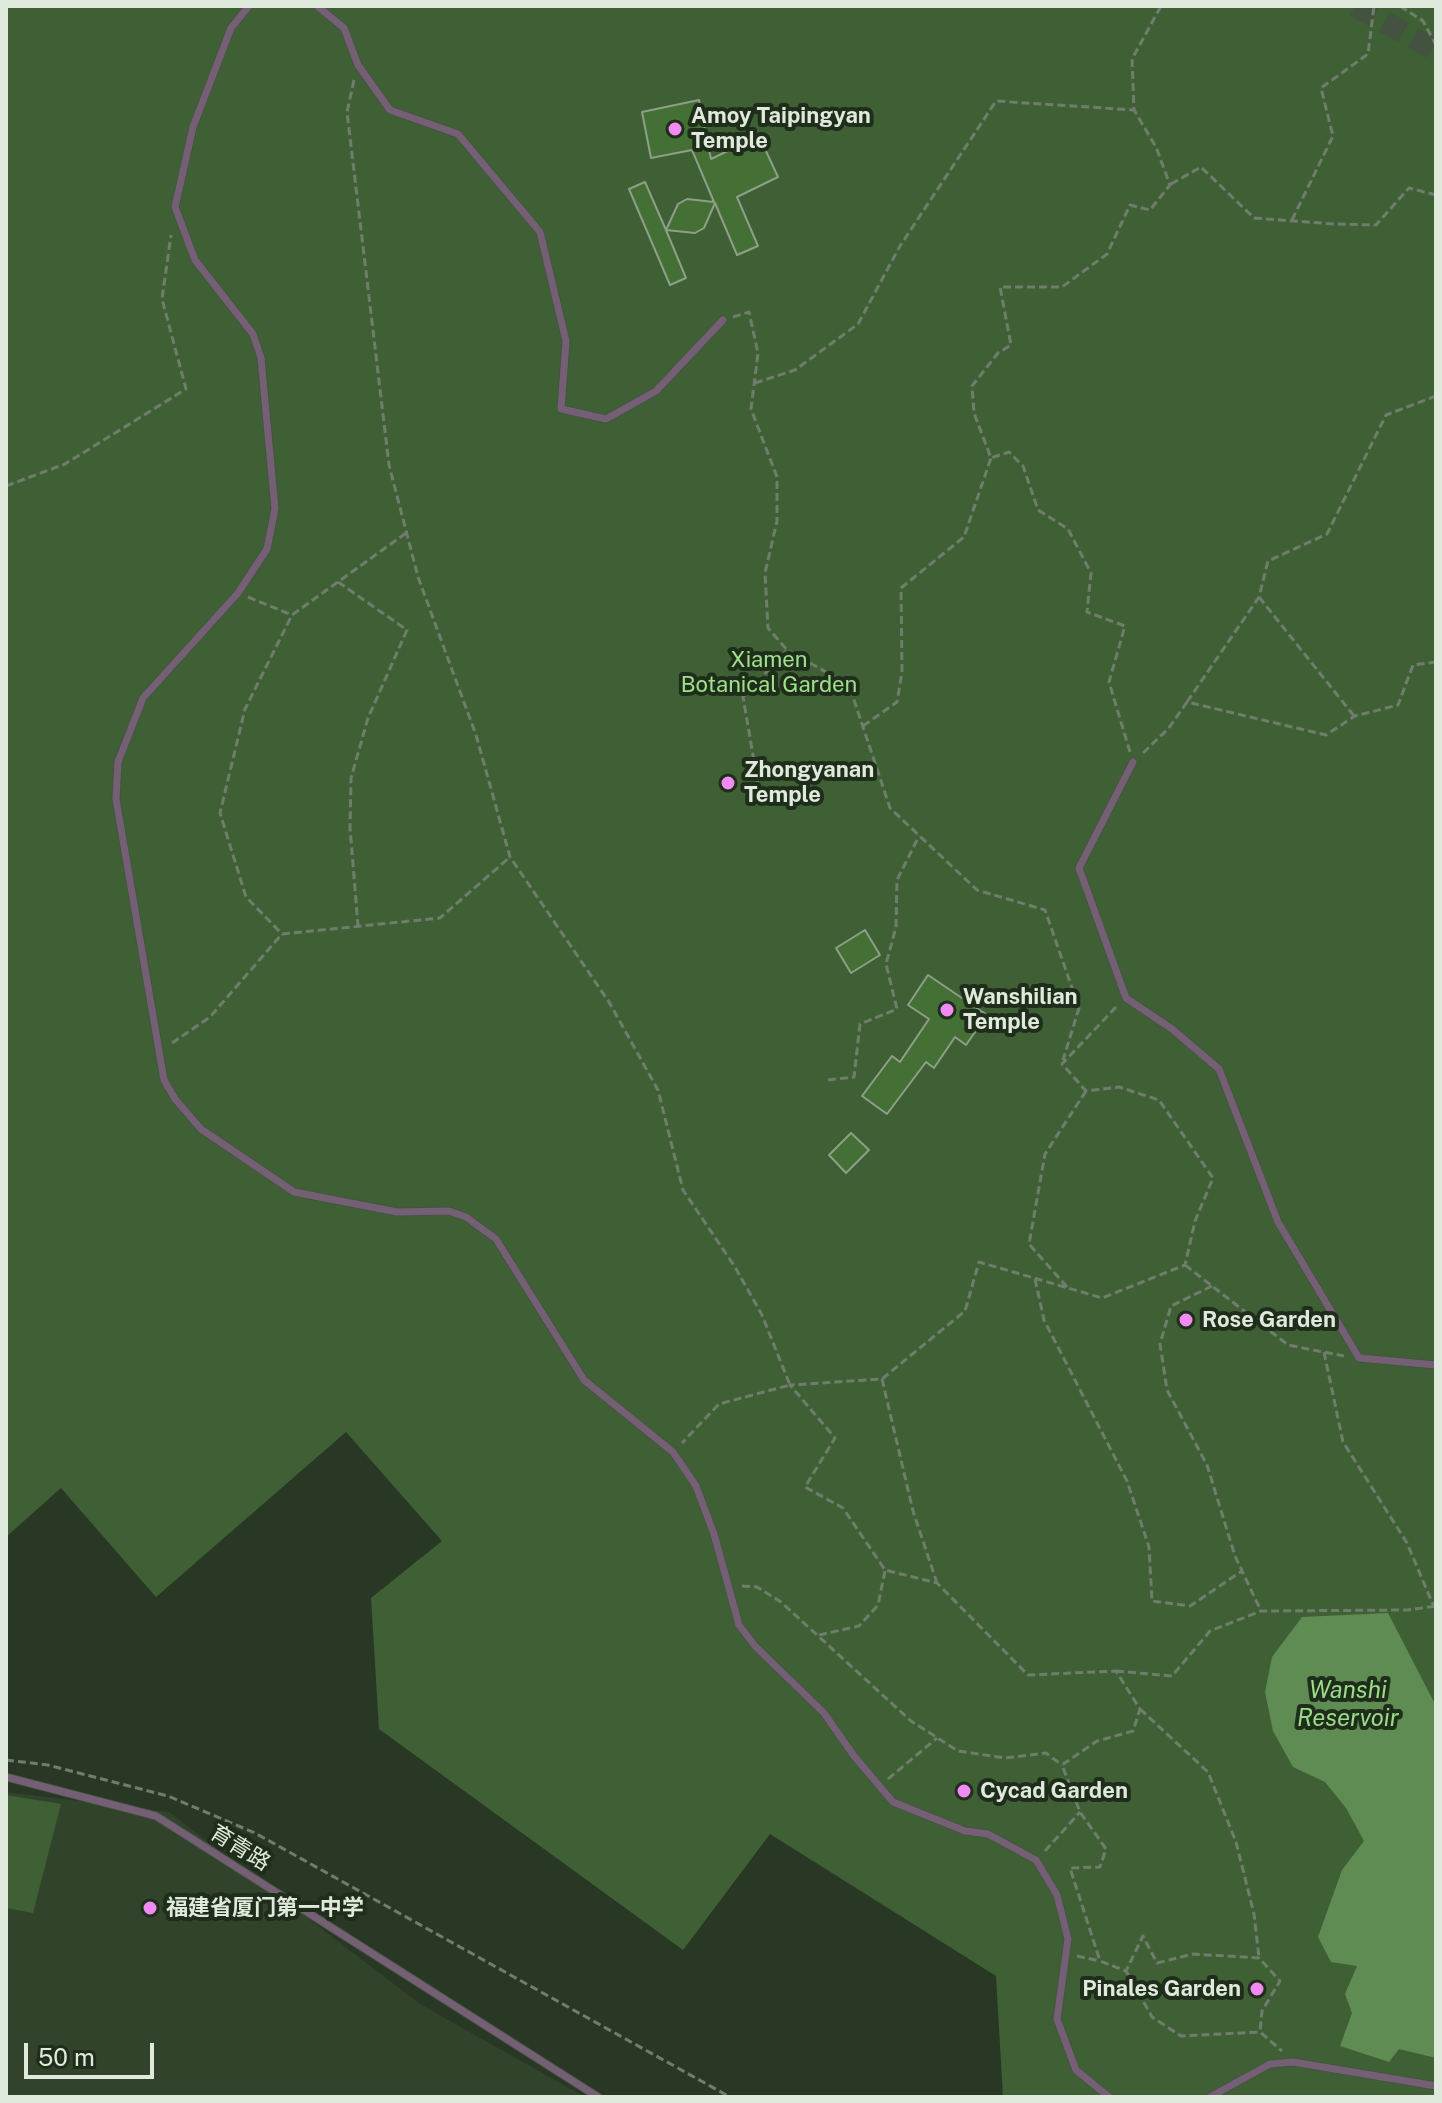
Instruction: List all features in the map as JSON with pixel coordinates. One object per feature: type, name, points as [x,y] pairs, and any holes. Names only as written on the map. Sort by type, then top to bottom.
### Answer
[{"type":"lane","points":[[249,6],[231,28],[193,127],[175,207],[195,260],[253,334],[261,358],[275,509],[267,549],[238,593],[143,698],[118,762],[116,799],[164,1080],[175,1099],[201,1129],[294,1192],[397,1212],[449,1211],[466,1217],[485,1230],[512,1259],[584,1380],[673,1452],[696,1486],[739,1625],[780,1673],[824,1713],[878,1786],[893,1802],[965,1831],[988,1834],[1036,1860],[1057,1895],[1068,1939],[1057,2019],[1076,2070],[1109,2097]]},
{"type":"lane","points":[[317,6],[344,28],[358,65],[390,110],[458,134],[540,232],[566,341],[561,409],[606,419],[656,391],[723,320]]},
{"type":"lane","points":[[1133,762],[1079,868],[1126,998],[1172,1029],[1219,1069],[1278,1222],[1359,1358],[1436,1365]]},
{"type":"lane","name":"育青路","points":[[6,1777],[156,1816],[598,2097]]},
{"type":"lane","points":[[1210,2097],[1270,2064],[1293,2062],[1436,2086]]},
{"type":"path","points":[[1161,6],[1132,59],[1134,110],[1156,147],[1170,185]]},
{"type":"path","points":[[1292,220],[1333,136],[1321,88],[1368,54],[1374,6]]},
{"type":"path","points":[[1400,6],[1423,21],[1436,45]]},
{"type":"path","points":[[358,65],[347,112],[389,465],[418,577],[476,735],[510,857],[609,1002],[658,1090],[683,1190],[735,1267],[762,1315],[790,1385],[835,1438],[805,1487],[843,1508],[885,1570],[937,1583]]},
{"type":"path","points":[[754,383],[795,370],[858,324],[900,246],[996,101],[1134,110]]},
{"type":"path","points":[[862,726],[897,702],[902,672],[901,588],[964,537],[991,458],[974,413],[972,386],[998,353],[1011,345],[1000,287],[1062,287],[1107,254],[1130,205],[1150,210],[1170,185],[1201,167],[1254,218],[1376,225],[1409,188],[1436,195]]},
{"type":"path","points":[[6,486],[65,464],[186,389],[162,299],[175,207]]},
{"type":"path","points":[[723,320],[749,312],[758,353],[751,409],[777,477],[777,521],[765,573],[768,628],[787,650],[849,685],[890,808],[977,890],[1045,910],[1079,1008],[1062,1064]]},
{"type":"path","points":[[991,458],[1009,452],[1023,466],[1038,510],[1068,529],[1091,573],[1087,612],[1125,626],[1109,682],[1133,762],[1168,729],[1259,597],[1268,561],[1327,534],[1386,415],[1436,396]]},
{"type":"path","points":[[282,934],[246,897],[220,813],[245,709],[292,615],[406,533]]},
{"type":"path","points":[[338,582],[407,630],[368,718],[351,778],[350,828],[358,925]]},
{"type":"path","points":[[238,593],[292,615]]},
{"type":"path","points":[[1259,597],[1355,716]]},
{"type":"path","points":[[760,796],[743,697],[787,650]]},
{"type":"path","points":[[1187,702],[1326,735],[1355,716],[1398,705],[1413,665],[1436,662]]},
{"type":"path","points":[[828,1080],[854,1077],[860,1024],[897,1009],[886,964],[896,927],[897,880],[919,836]]},
{"type":"path","points":[[159,1052],[210,1017],[282,934],[440,918],[510,857]]},
{"type":"path","points":[[1062,1064],[1126,998]]},
{"type":"path","points":[[1062,1064],[1086,1091]]},
{"type":"path","points":[[1086,1091],[1119,1087],[1159,1100],[1213,1178],[1195,1221],[1185,1265]]},
{"type":"path","points":[[1067,1287],[1029,1244],[1045,1154],[1086,1091]]},
{"type":"path","points":[[673,1452],[719,1404],[790,1385],[882,1379],[965,1311],[979,1262],[1102,1298],[1185,1265]]},
{"type":"path","points":[[1185,1265],[1288,1345],[1359,1358]]},
{"type":"path","points":[[1035,1278],[1044,1320],[1127,1481],[1149,1547],[1152,1601],[1190,1606],[1242,1571]]},
{"type":"path","points":[[1212,1286],[1171,1306],[1160,1344],[1167,1390],[1207,1465],[1242,1571],[1261,1611]]},
{"type":"path","points":[[882,1379],[913,1511],[937,1583],[1028,1675],[1116,1671],[1172,1676],[1210,1631],[1261,1611],[1435,1606],[1407,1543],[1343,1442],[1324,1352]]},
{"type":"path","points":[[819,1635],[859,1626],[878,1605],[885,1570]]},
{"type":"path","points":[[728,1586],[757,1587],[819,1635],[911,1721],[958,1751],[1005,1758],[1046,1753],[1062,1765],[1080,1812],[1106,1849],[1100,1867],[1070,1868],[1100,1961]]},
{"type":"path","points":[[1116,1671],[1140,1709],[1208,1772],[1236,1842],[1254,1914],[1259,1958],[1280,1981],[1262,2011],[1260,2032]]},
{"type":"path","points":[[1062,1765],[1097,1741],[1133,1731],[1140,1709]]},
{"type":"path","points":[[878,1786],[937,1738]]},
{"type":"path","points":[[6,1760],[48,1765],[168,1796],[255,1833],[730,2097]]},
{"type":"path","points":[[1036,1860],[1080,1812]]},
{"type":"path","points":[[1126,1971],[1143,1936],[1157,1963],[1193,1954],[1259,1958]]},
{"type":"path","points":[[1065,1954],[1100,1961],[1126,1971],[1152,2017],[1181,2036],[1260,2032],[1293,2062]]},
{"type":"shaded area","name":"福建省厦门第一中学","points":[[6,1792],[169,1812],[420,2004],[585,2097],[6,2097]]},
{"type":"green space","name":"Xiamen Botanical Garden","points":[[6,6],[1436,6],[1436,2097],[1003,2097],[996,1976],[770,1834],[683,1950],[379,1729],[371,1598],[442,1541],[346,1432],[156,1597],[61,1488],[6,1537]]},
{"type":"green space","points":[[6,1795],[61,1804],[33,1913],[6,1908]]},
{"type":"water","name":"Wanshi Reservoir","points":[[1388,1613],[1436,1706],[1436,2058],[1399,2049],[1389,2062],[1340,2046],[1352,2013],[1345,1994],[1357,1966],[1331,1962],[1318,1937],[1342,1870],[1364,1841],[1346,1808],[1325,1782],[1293,1767],[1273,1731],[1265,1692],[1272,1657],[1302,1617]]},
{"type":"building","points":[[699,100],[711,159],[759,136],[778,177],[737,197],[758,246],[737,255],[715,203],[704,228],[695,233],[666,230],[678,204],[687,199],[714,202],[692,150],[651,158],[642,112]]},
{"type":"building","points":[[645,182],[686,278],[670,285],[629,189]]},
{"type":"building","points":[[865,930],[880,955],[851,973],[836,948]]},
{"type":"building","points":[[928,975],[987,1015],[966,1045],[955,1037],[934,1068],[926,1062],[887,1114],[862,1096],[892,1056],[900,1062],[929,1019],[908,1005]]},
{"type":"building","points":[[851,1133],[869,1150],[846,1173],[829,1155]]},
{"type":"tunnel","points":[[1355,6],[1436,50]]},
{"type":"place","name":"Amoy Taipingyan Temple","points":[[675,129]]},
{"type":"place","name":"Zhongyanan Temple","points":[[728,783]]},
{"type":"place","name":"Wanshilian Temple","points":[[947,1010]]},
{"type":"place","name":"Rose Garden","points":[[1186,1320]]},
{"type":"place","name":"Cycad Garden","points":[[964,1791]]},
{"type":"place","name":"福建省厦门第一中学","points":[[150,1908]]},
{"type":"place","name":"Pinales Garden","points":[[1257,1989]]}]
